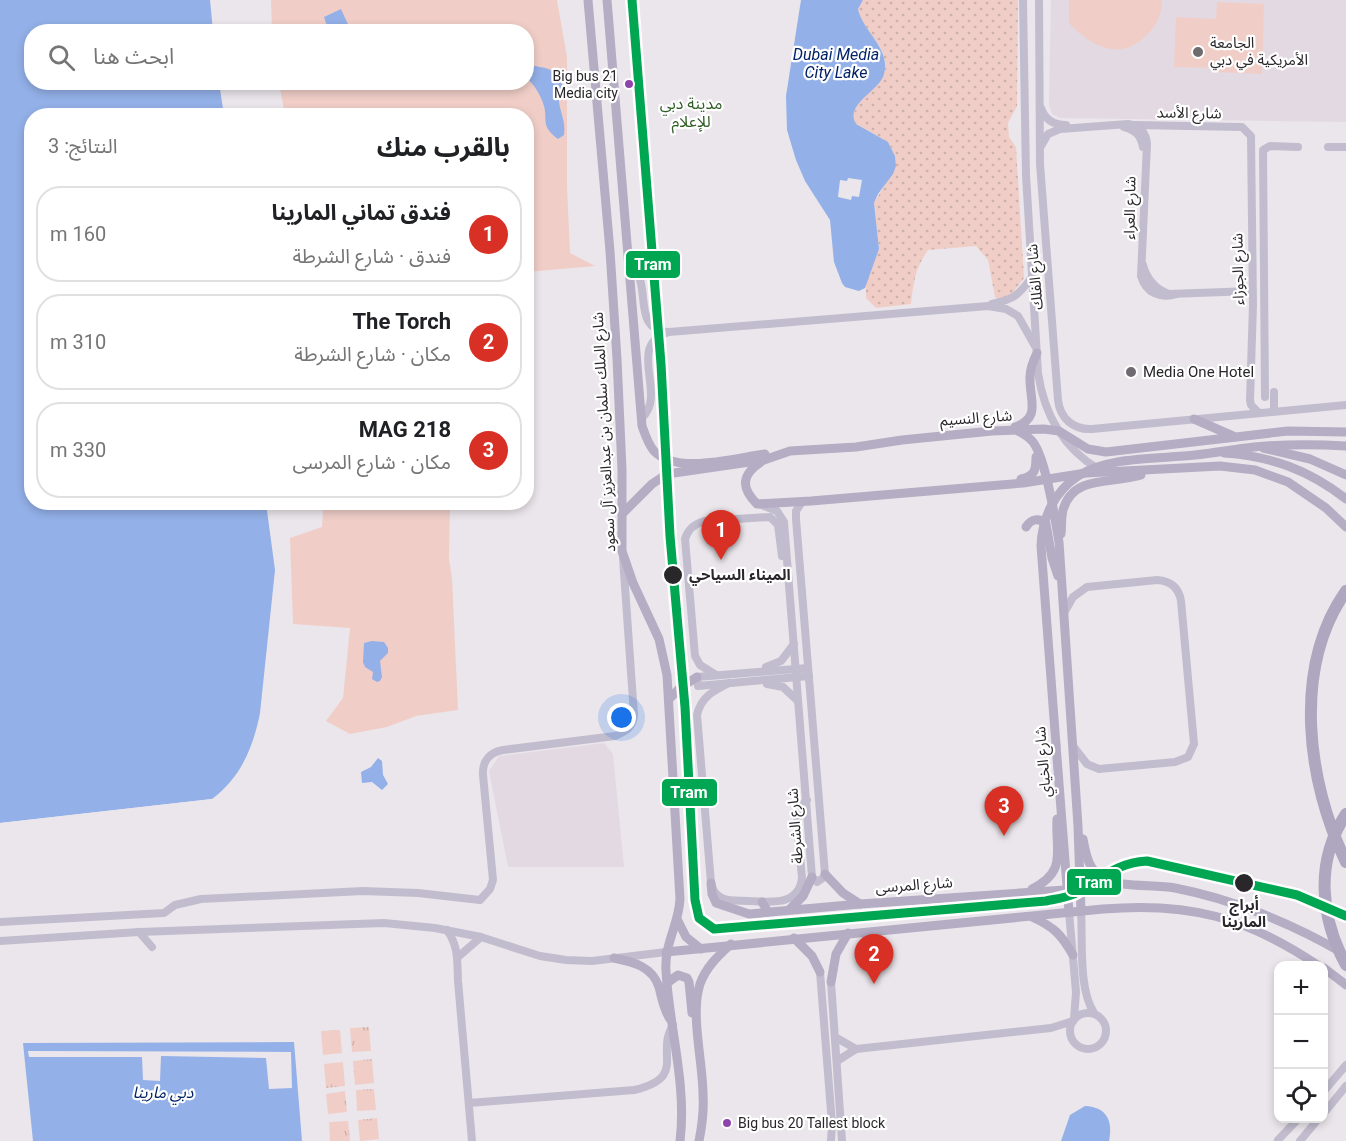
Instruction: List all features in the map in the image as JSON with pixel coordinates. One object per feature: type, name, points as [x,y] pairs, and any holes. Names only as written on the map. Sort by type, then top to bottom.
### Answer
[{"type":"highway","points":[[1346,591],[1329,620],[1321,645],[1312,698],[1313,753],[1324,807],[1346,862]]},
{"type":"highway","points":[[1346,814],[1330,848],[1324,892],[1330,930],[1346,965]]},
{"type":"main road","name":"شارع الملك سلمان بن عبدالعزيز آل سعود","points":[[588,0],[617,359],[622,469],[622,551],[633,583],[659,639],[667,675],[669,699],[680,892],[677,919],[666,952],[667,984],[681,1091],[680,1141]]},
{"type":"main road","points":[[607,0],[642,422],[650,446],[654,452],[666,460],[690,465],[790,451]]},
{"type":"main road","points":[[1010,430],[1024,424],[1031,415],[1033,408],[1030,378],[1036,350]]},
{"type":"main road","points":[[1194,419],[1235,437]]},
{"type":"main road","name":"شارع النسيم","points":[[621,514],[652,484],[667,474],[764,460],[790,451],[856,447],[902,440],[1010,430],[1059,431]]},
{"type":"main road","points":[[993,486],[1032,475],[1036,469],[1037,449],[1028,437],[1010,430]]},
{"type":"main road","points":[[1059,431],[1083,447],[1100,452],[1307,430],[1345,431]]},
{"type":"main road","points":[[1211,441],[1298,456],[1346,475]]},
{"type":"main road","points":[[1219,453],[1254,447],[1346,446]]},
{"type":"main road","name":"شارع الخياي","points":[[1037,449],[1046,479],[1059,542],[1078,826],[1081,911]]},
{"type":"main road","points":[[1219,453],[1249,455],[1283,463],[1315,477],[1346,499]]},
{"type":"main road","name":"شارع الخياي","points":[[1069,912],[1041,546],[1045,520],[1053,503],[1064,489],[1078,477],[1102,465],[1219,453]]},
{"type":"main road","points":[[764,460],[752,468],[745,481],[748,495],[758,504],[993,486],[1076,474],[1220,466],[1244,468],[1266,474],[1299,488],[1326,508],[1346,527]]},
{"type":"main road","points":[[1059,542],[1065,506],[1078,489],[1092,483],[1132,478],[1150,470]]},
{"type":"main road","points":[[1026,527],[1035,520],[1044,522],[1047,526],[1052,558],[1062,587]]},
{"type":"main road","points":[[669,699],[676,690],[697,677]]},
{"type":"main road","points":[[1027,891],[1048,879],[1056,866],[1057,816],[1061,802]]},
{"type":"main road","points":[[1078,826],[1089,864],[1100,877],[1115,883],[1156,885],[1202,894],[1277,921],[1346,955]]},
{"type":"main road","points":[[825,874],[843,893],[860,904]]},
{"type":"main road","points":[[789,909],[803,896],[812,878]]},
{"type":"main road","name":"شارع المرسى","points":[[711,883],[716,903],[749,914],[1027,891],[1080,889]]},
{"type":"main road","points":[[762,902],[768,912]]},
{"type":"main road","points":[[666,952],[1148,906],[1200,912],[1248,927],[1287,946],[1311,961]]},
{"type":"main road","points":[[1030,916],[1059,932],[1073,955]]},
{"type":"main road","points":[[677,919],[686,937],[701,949]]},
{"type":"main road","points":[[831,982],[836,954],[848,933]]},
{"type":"main road","points":[[794,938],[812,956],[820,972]]},
{"type":"main road","points":[[699,1141],[703,1095],[697,1015],[698,994],[703,976],[731,944]]},
{"type":"main road","points":[[614,958],[638,964],[651,974],[657,983],[664,1009],[672,1024]]},
{"type":"main road","points":[[1328,972],[1346,985]]},
{"type":"main road","points":[[667,984],[678,975],[687,978],[691,1009],[697,1015]]},
{"type":"street","name":"شارع الفلك","points":[[1023,0],[1026,175],[1038,373],[1043,398],[1050,417],[1059,431],[1083,459],[1107,473]]},
{"type":"street","name":"شارع الفلك","points":[[1039,0],[1040,147],[1058,400],[1062,414],[1073,425],[1087,429],[1194,419]]},
{"type":"street","points":[[1040,106],[1042,113],[1054,123],[1076,127]]},
{"type":"street","name":"شارع العراء","points":[[1114,125],[1135,131],[1140,136],[1145,155]]},
{"type":"street","points":[[1040,147],[1048,134],[1060,129],[1136,125]]},
{"type":"street","name":"شارع الأسد","points":[[1136,125],[1242,127]]},
{"type":"street","name":"شارع العراء","points":[[1136,125],[1146,136],[1141,276],[1148,289],[1161,296],[1252,291]]},
{"type":"street","name":"شارع الجوزاء","points":[[1242,127],[1251,136],[1252,143],[1251,405],[1258,412]]},
{"type":"street","points":[[1265,397],[1263,150],[1270,146],[1298,147]]},
{"type":"street","points":[[1328,147],[1346,147]]},
{"type":"street","points":[[630,264],[639,274],[649,323],[658,330],[669,332],[988,306],[1006,309],[1018,316],[1036,350]]},
{"type":"street","points":[[1252,266],[1264,273]]},
{"type":"street","points":[[1252,280],[1264,273]]},
{"type":"street","points":[[988,306],[1014,297],[1023,290],[1032,277]]},
{"type":"street","points":[[642,422],[649,410],[651,400],[649,349],[658,336],[669,332]]},
{"type":"street","points":[[1274,392],[1274,411]]},
{"type":"street","points":[[1194,419],[1346,405]]},
{"type":"street","name":"شارع الشرطة","points":[[758,504],[777,511],[783,519],[812,878],[817,882],[825,874],[795,519],[802,502]]},
{"type":"street","points":[[716,675],[700,664],[695,656],[685,539],[687,532],[697,523],[704,521],[770,518],[778,525],[783,559],[788,565]]},
{"type":"street","points":[[0,922],[164,913],[175,906],[201,899],[363,891],[418,892],[480,900],[490,890],[493,880],[482,770],[487,758],[499,750],[615,736],[628,730],[633,723],[622,551]]},
{"type":"street","points":[[1064,613],[1073,597],[1087,587],[1157,580],[1174,585],[1181,601],[1194,744],[1188,757],[1175,762],[1105,769],[1087,764],[1073,746]]},
{"type":"street","points":[[741,673],[777,664],[794,644]]},
{"type":"street","points":[[796,673],[751,681],[698,686],[697,677],[741,673],[808,672]]},
{"type":"street","points":[[751,681],[780,685],[798,701]]},
{"type":"street","points":[[729,683],[706,696],[699,707],[698,715],[711,883],[716,894],[722,898],[762,902],[788,899],[795,894],[802,878],[796,818],[800,805],[807,800]]},
{"type":"street","name":"شارع الخياي","points":[[1081,911],[1085,985],[1087,999],[1094,1013]]},
{"type":"street","name":"شارع الخياي","points":[[1069,912],[1076,992],[1074,1020]]},
{"type":"street","points":[[0,941],[139,932],[384,923],[447,930],[481,937],[553,958],[586,961],[666,952]]},
{"type":"street","points":[[447,930],[455,943],[458,957],[458,981],[472,1141]]},
{"type":"street","points":[[139,932],[152,946]]},
{"type":"street","points":[[458,957],[481,937]]},
{"type":"street","points":[[820,972],[832,1124],[831,1141]]},
{"type":"street","points":[[831,982],[842,1141]]},
{"type":"street","points":[[837,1061],[856,1049],[1051,1028],[1086,1013],[1094,1013],[1104,1022],[1107,1030],[1100,1046],[1091,1049],[1075,1044],[1070,1027],[1074,1020]]},
{"type":"street","points":[[469,1103],[634,1090],[648,1086],[661,1077],[666,1069],[667,1038],[672,1024]]},
{"type":"street","points":[[1051,1028],[1071,1036]]},
{"type":"street","points":[[835,1037],[856,1049]]},
{"type":"street","points":[[1328,1085],[1346,1065]]},
{"type":"street","points":[[1328,1107],[1346,1086]]},
{"type":"street","points":[[1279,1141],[1295,1123]]},
{"type":"street","points":[[1300,1141],[1316,1123]]},
{"type":"shaded area","name":"الجامعة الأمريكية في دبي","points":[[1051,0],[1346,0],[1346,122],[1060,118],[1052,114],[1049,104]]},
{"type":"shaded area","points":[[604,743],[613,754],[624,867],[508,867],[489,771],[499,756]]},
{"type":"green space","points":[[271,0],[557,0],[567,57],[567,187],[570,253],[595,266],[534,271],[534,108],[284,108],[280,90],[534,90],[534,24],[272,24]]},
{"type":"green space","points":[[863,0],[1018,0],[1017,106],[1008,123],[1009,137],[1016,147],[1024,278],[1011,295],[999,301],[995,297],[988,260],[976,246],[928,250],[920,263],[911,304],[876,308],[866,298],[866,282],[879,249],[874,203],[896,166],[895,156],[888,142],[856,124],[853,119],[859,104],[881,79],[885,63],[881,49],[860,16],[858,9]]},
{"type":"green space","points":[[1069,0],[1162,0],[1159,18],[1149,33],[1139,42],[1118,49],[1097,45],[1069,23]]},
{"type":"green space","points":[[1217,2],[1264,4],[1262,74],[1216,72],[1216,68],[1174,67],[1176,17],[1216,19]]},
{"type":"green space","points":[[322,510],[450,510],[449,559],[452,578],[458,710],[416,716],[387,727],[350,734],[326,721],[343,698],[350,628],[293,624],[290,538],[322,527]]},
{"type":"green space","points":[[369,1027],[371,1051],[352,1052],[350,1028]]},
{"type":"green space","points":[[340,1030],[342,1053],[323,1055],[321,1031]]},
{"type":"green space","points":[[372,1059],[374,1083],[355,1085],[353,1061]]},
{"type":"green space","points":[[343,1062],[345,1086],[326,1088],[324,1064]]},
{"type":"green space","points":[[374,1089],[376,1110],[357,1111],[356,1090]]},
{"type":"green space","points":[[345,1091],[347,1112],[328,1114],[326,1094]]},
{"type":"green space","points":[[377,1118],[379,1139],[360,1141],[358,1120]]},
{"type":"green space","points":[[348,1121],[350,1141],[330,1141],[329,1122]]},
{"type":"water","points":[[0,0],[210,0],[212,24],[24,24],[24,90],[220,90],[223,108],[24,108],[24,510],[267,510],[275,570],[260,713],[254,738],[238,771],[212,799],[0,823]]},
{"type":"water","name":"Dubai Media City Lake","points":[[801,0],[863,0],[858,9],[861,17],[884,56],[884,74],[859,104],[854,117],[856,124],[888,142],[895,156],[896,166],[874,203],[879,249],[865,288],[859,291],[845,287],[842,283],[834,262],[830,220],[805,181],[787,130],[786,96]]},
{"type":"water","points":[[341,9],[348,24],[326,24],[324,17]]},
{"type":"water","points":[[534,66],[552,71],[563,86],[559,99],[564,135],[558,139],[546,126],[545,109],[536,90]]},
{"type":"water","points":[[384,642],[388,648],[388,653],[380,661],[382,677],[377,682],[372,679],[373,672],[365,667],[363,662],[364,643]]},
{"type":"water","points":[[378,758],[382,761],[383,775],[388,784],[382,790],[372,782],[362,783],[361,772],[371,767]]},
{"type":"water","name":"دبي مارينا","points":[[294,1042],[302,1141],[33,1141],[23,1043]]},
{"type":"water","points":[[1085,1106],[1099,1109],[1107,1116],[1110,1127],[1109,1141],[1061,1141],[1070,1115]]},
{"type":"pier","points":[[848,178],[862,180],[859,197],[852,196],[851,200],[838,197],[840,180],[847,181]]},
{"type":"pier","points":[[216,800],[177,807],[0,826],[0,823]]},
{"type":"pier","points":[[28,1051],[291,1052],[292,1088],[269,1089],[266,1058],[161,1056],[160,1081],[143,1080],[142,1057],[29,1057]]},
{"type":"transit line","name":"Tram","points":[[632,0],[661,364],[670,536],[685,707],[695,900],[699,918],[714,929],[1046,901],[1074,894],[1125,865],[1147,861],[1297,895],[1346,916]]},
{"type":"place","name":"الجامعة الأمريكية في دبي","points":[[1198,52]]},
{"type":"place","name":"Big bus 21 Media city","points":[[629,84]]},
{"type":"place","name":"Media One Hotel","points":[[1131,372]]},
{"type":"place","name":"فندق تماني المارينا","points":[[721,560]]},
{"type":"place","name":"الميناء السياحي","points":[[673,575]]},
{"type":"place","name":"MAG 218","points":[[1004,836]]},
{"type":"place","name":"أبراج المارينا","points":[[1244,883]]},
{"type":"place","name":"The Torch","points":[[874,984]]},
{"type":"place","name":"Big bus 20 Tallest block","points":[[727,1123]]},
{"type":"district","name":"مدينة دبي للإعلام","points":[[691,112]]}]
